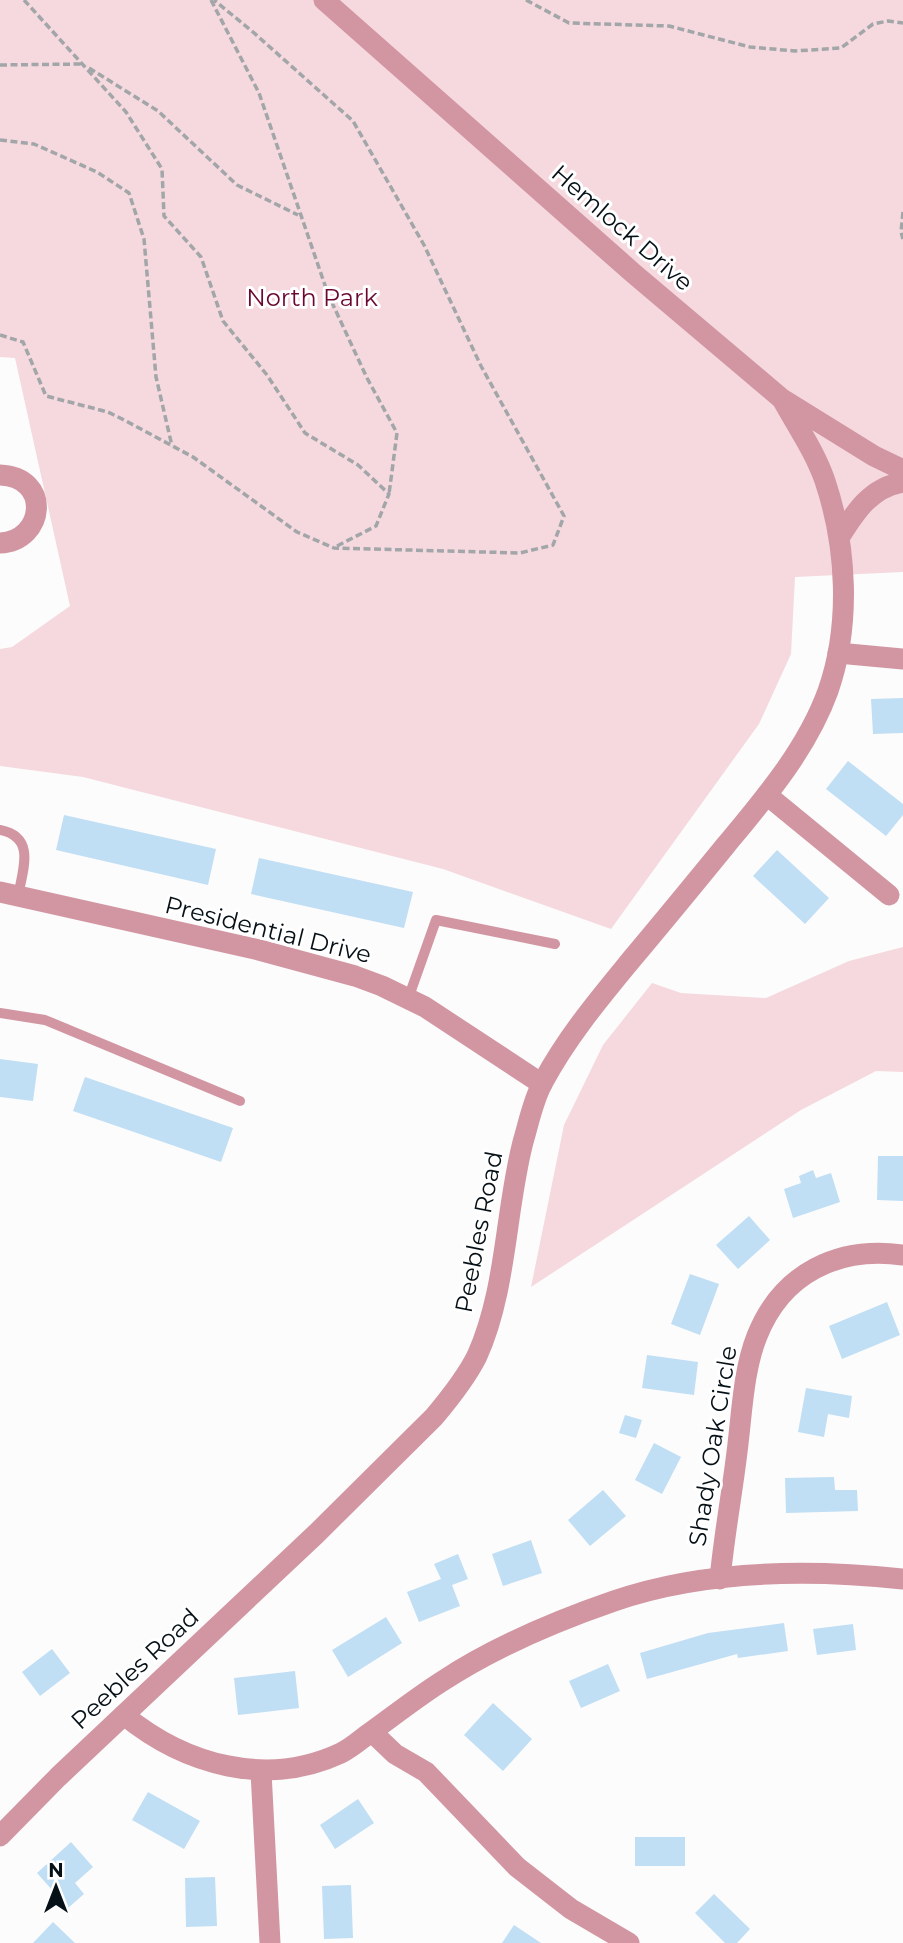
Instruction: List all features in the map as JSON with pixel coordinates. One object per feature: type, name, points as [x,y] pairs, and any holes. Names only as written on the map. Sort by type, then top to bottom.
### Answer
[{"type":"street","name":"Hemlock Drive","points":[[324,0],[782,400],[862,449],[903,470]]},
{"type":"street","name":"Peebles Road","points":[[0,1836],[58,1777],[316,1534],[425,1427],[451,1397],[476,1358],[492,1312],[516,1175],[529,1121],[542,1084],[588,1010],[767,795],[792,760],[828,691],[838,653],[842,619],[839,538],[824,479],[782,400]]},
{"type":"street","points":[[0,475],[24,481],[31,488],[37,507],[36,517],[22,536],[7,543],[0,543]]},
{"type":"street","points":[[839,538],[861,505],[871,496],[884,487],[903,482]]},
{"type":"street","points":[[838,653],[903,659]]},
{"type":"street","points":[[767,795],[889,895]]},
{"type":"street","name":"Presidential Drive","points":[[9,894],[298,959],[382,986],[425,1007],[542,1084]]},
{"type":"street","name":"Shady Oak Circle","points":[[720,1578],[748,1370],[757,1335],[767,1317],[776,1302],[803,1276],[830,1261],[865,1253],[903,1255]]},
{"type":"street","points":[[124,1716],[139,1728],[189,1755],[226,1766],[261,1772],[293,1769],[344,1752],[440,1683],[482,1657],[531,1633],[617,1600],[657,1589],[720,1578],[820,1574],[903,1578]]},
{"type":"street","points":[[372,1732],[395,1754],[426,1772],[517,1867],[572,1909],[629,1943]]},
{"type":"street","points":[[261,1772],[270,1943]]},
{"type":"lane","points":[[0,830],[15,833],[23,843],[23,863],[9,894]]},
{"type":"lane","points":[[408,999],[436,920],[555,944]]},
{"type":"lane","points":[[0,1013],[45,1020],[240,1101]]},
{"type":"path","points":[[24,0],[126,112],[162,169],[164,215],[201,257],[223,321],[267,375],[305,433],[358,465],[389,494]]},
{"type":"path","points":[[213,0],[258,93],[328,293],[397,433],[389,494],[376,526],[334,548]]},
{"type":"path","points":[[0,335],[23,342],[46,396],[108,412],[193,457],[297,532],[334,548],[520,553],[553,545],[564,516],[481,366],[424,245],[353,121],[213,0]]},
{"type":"path","points":[[526,0],[569,23],[669,26],[750,47],[795,51],[841,48],[873,24],[888,21],[903,23]]},
{"type":"path","points":[[0,65],[84,64],[158,111],[237,185],[300,216]]},
{"type":"path","points":[[0,140],[34,144],[97,172],[129,193],[144,239],[156,377],[172,446]]},
{"type":"path","points":[[903,212],[903,239]]},
{"type":"green space","name":"North Park","points":[[0,0],[903,0],[903,572],[795,577],[791,654],[759,724],[611,929],[443,869],[83,777],[0,766],[0,649],[12,647],[70,606],[15,358],[0,357]]},
{"type":"green space","points":[[903,947],[903,1072],[876,1071],[801,1110],[531,1287],[564,1125],[603,1045],[652,983],[681,993],[766,998],[849,961]]},
{"type":"building","points":[[903,698],[903,733],[873,734],[871,699]]},
{"type":"building","points":[[848,761],[903,804],[903,815],[886,836],[826,789]]},
{"type":"building","points":[[64,815],[216,849],[208,885],[56,850]]},
{"type":"building","points":[[777,850],[829,898],[805,924],[753,876]]},
{"type":"building","points":[[259,858],[413,892],[404,928],[251,894]]},
{"type":"building","points":[[0,1059],[38,1064],[33,1101],[0,1097]]},
{"type":"building","points":[[85,1077],[233,1128],[221,1162],[73,1111]]},
{"type":"building","points":[[878,1156],[903,1156],[903,1201],[877,1200]]},
{"type":"building","points":[[813,1170],[816,1178],[831,1173],[840,1202],[793,1218],[784,1189],[801,1183],[799,1176]]},
{"type":"building","points":[[749,1216],[770,1240],[738,1269],[716,1245]]},
{"type":"building","points":[[690,1274],[719,1284],[700,1335],[671,1324]]},
{"type":"building","points":[[887,1302],[900,1335],[842,1359],[829,1326]]},
{"type":"building","points":[[647,1355],[698,1362],[694,1395],[642,1388]]},
{"type":"building","points":[[806,1388],[852,1396],[849,1418],[828,1414],[824,1437],[798,1432]]},
{"type":"building","points":[[625,1415],[642,1420],[636,1438],[619,1433]]},
{"type":"building","points":[[654,1443],[681,1457],[662,1494],[635,1480]]},
{"type":"building","points":[[834,1477],[835,1490],[857,1490],[858,1511],[786,1513],[785,1478]]},
{"type":"building","points":[[603,1490],[626,1516],[590,1546],[568,1520]]},
{"type":"building","points":[[531,1540],[542,1573],[503,1586],[492,1554]]},
{"type":"building","points":[[458,1554],[468,1579],[452,1585],[460,1606],[419,1622],[407,1592],[441,1579],[434,1564]]},
{"type":"building","points":[[386,1617],[402,1643],[348,1677],[332,1650]]},
{"type":"building","points":[[784,1623],[788,1651],[738,1658],[737,1654],[647,1679],[640,1653],[708,1633]]},
{"type":"building","points":[[853,1624],[856,1650],[817,1655],[813,1629]]},
{"type":"building","points":[[52,1649],[70,1673],[40,1696],[22,1672]]},
{"type":"building","points":[[608,1664],[620,1691],[581,1708],[569,1681]]},
{"type":"building","points":[[295,1671],[299,1708],[238,1715],[234,1678]]},
{"type":"building","points":[[493,1703],[532,1739],[503,1771],[464,1735]]},
{"type":"building","points":[[148,1792],[200,1821],[184,1849],[132,1820]]},
{"type":"building","points":[[358,1799],[374,1823],[335,1849],[320,1825]]},
{"type":"building","points":[[635,1837],[685,1837],[685,1866],[635,1866]]},
{"type":"building","points":[[71,1842],[93,1867],[75,1883],[84,1894],[68,1908],[37,1873]]},
{"type":"building","points":[[215,1877],[217,1926],[186,1927],[185,1878]]},
{"type":"building","points":[[351,1885],[353,1938],[324,1939],[322,1886]]},
{"type":"building","points":[[714,1894],[750,1929],[737,1943],[725,1943],[695,1913]]},
{"type":"building","points":[[53,1922],[75,1943],[33,1943]]},
{"type":"building","points":[[514,1925],[541,1943],[502,1943]]}]
